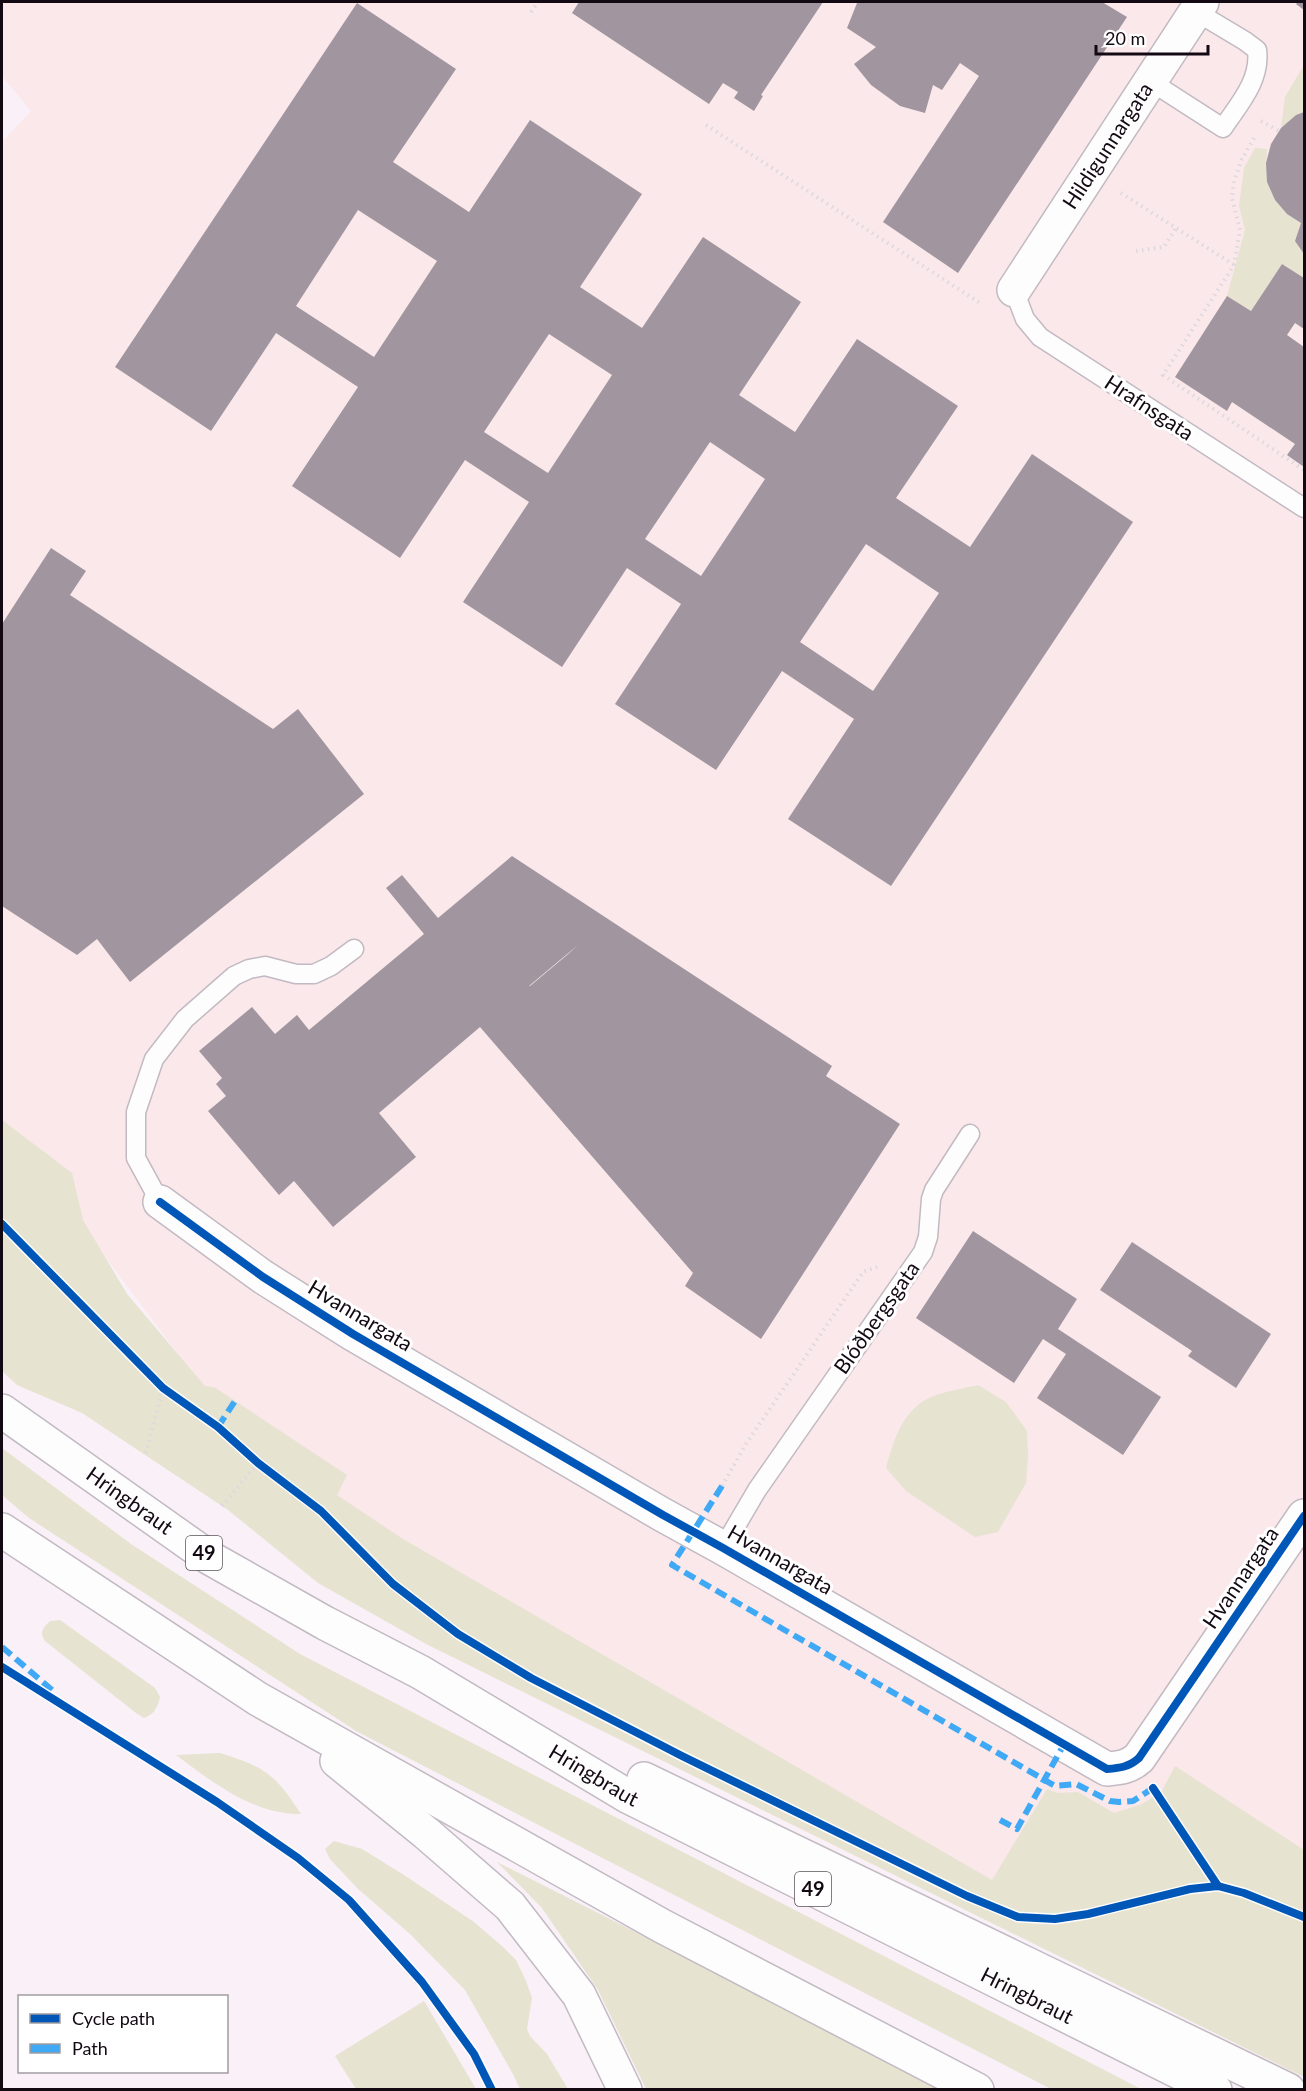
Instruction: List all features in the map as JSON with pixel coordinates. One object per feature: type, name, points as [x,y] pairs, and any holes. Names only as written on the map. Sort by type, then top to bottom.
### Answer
[{"type":"main road","name":"Hildigunnargata","points":[[1014,290],[1199,6]]},
{"type":"main road","name":"Hvannargata","points":[[160,1202],[262,1277],[353,1334],[647,1506],[1107,1769],[1132,1765],[1139,1758],[1305,1516]]},
{"type":"main road","name":"Hringbraut","points":[[2,1411],[210,1557],[325,1623],[420,1672],[629,1797],[1215,2090]]},
{"type":"main road","points":[[2,1530],[258,1699],[662,1926],[977,2090]]},
{"type":"main road","points":[[420,1672],[1288,2090]]},
{"type":"main road","points":[[258,1699],[426,1833],[510,1906],[579,1995],[625,2090]]},
{"type":"lane","points":[[1150,81],[1223,128],[1228,121],[1254,80],[1258,63],[1257,50],[1199,6]]},
{"type":"lane","name":"Hrafnsgata","points":[[1014,290],[1025,319],[1040,337],[1305,508]]},
{"type":"lane","points":[[160,1202],[136,1158],[136,1112],[154,1059],[185,1019],[234,976],[249,969],[265,966],[296,974],[314,974],[332,966],[354,949]]},
{"type":"lane","name":"Blóðbergsgata","points":[[723,1548],[757,1490],[923,1252],[928,1237],[931,1199],[934,1190],[970,1134]]},
{"type":"path","points":[[531,12],[538,2]]},
{"type":"path","points":[[1263,122],[1242,159],[1234,181],[1232,198],[1240,230],[1234,265],[1163,375],[1305,471]]},
{"type":"path","points":[[706,125],[982,304]]},
{"type":"path","points":[[1127,197],[1234,265]]},
{"type":"path","points":[[1136,251],[1164,247],[1176,228]]},
{"type":"path","points":[[722,1486],[747,1444],[863,1272],[879,1266],[897,1289]]},
{"type":"path","points":[[146,1453],[163,1388]]},
{"type":"path","points":[[222,1506],[258,1463]]},
{"type":"shaded area","points":[[2,2],[1304,2],[1304,1894],[983,1895],[395,1546],[206,1391],[79,1222],[75,1186],[2,1129],[2,142],[31,111],[2,76]]},
{"type":"shaded area","points":[[1304,65],[1304,112],[1296,115],[1281,128],[1285,97]]},
{"type":"shaded area","points":[[1255,148],[1267,149],[1267,173],[1272,192],[1282,208],[1301,223],[1295,241],[1304,254],[1304,278],[1282,264],[1251,311],[1227,296],[1245,230],[1239,206],[1244,168]]},
{"type":"shaded area","points":[[2,1120],[72,1173],[83,1220],[127,1294],[205,1386],[214,1387],[347,1475],[337,1495],[403,1539],[992,1880],[1047,1789],[1057,1793],[1078,1792],[1114,1813],[1142,1804],[1162,1791],[1175,1766],[1304,1850],[1304,2077],[426,1644],[318,1583],[228,1510],[82,1413],[17,1385],[2,1371]]},
{"type":"shaded area","points":[[978,1385],[1006,1402],[1027,1431],[1028,1456],[1026,1483],[998,1532],[975,1537],[906,1491],[886,1468],[901,1426],[917,1406],[938,1395]]},
{"type":"shaded area","points":[[2,1448],[131,1544],[300,1654],[1141,2089],[1051,2089],[356,1731],[29,1518],[2,1495]]},
{"type":"shaded area","points":[[60,1620],[155,1688],[160,1697],[153,1712],[144,1718],[136,1713],[45,1641],[42,1635],[44,1628],[50,1621]]},
{"type":"shaded area","points":[[220,1753],[248,1763],[268,1774],[284,1790],[301,1814],[283,1813],[250,1803],[219,1786],[176,1755]]},
{"type":"shaded area","points":[[334,1841],[362,1849],[404,1875],[474,1922],[516,1960],[532,1998],[527,2029],[530,2036],[547,2054],[568,2089],[520,2089],[465,1990],[410,1934],[357,1888],[330,1859],[325,1849]]},
{"type":"shaded area","points":[[497,1862],[947,2089],[646,2089],[598,1990],[542,1908]]},
{"type":"shaded area","points":[[424,2001],[476,2089],[356,2089],[335,2056]]},
{"type":"building","points":[[579,2],[823,2],[761,95],[763,96],[754,111],[734,98],[738,92],[723,83],[709,104],[572,13]]},
{"type":"building","points":[[854,2],[1102,2],[1127,17],[958,273],[883,222],[979,76],[960,63],[942,90],[933,85],[925,113],[900,106],[871,85],[854,64],[876,47],[847,28],[857,3]]},
{"type":"building","points":[[1304,2],[1304,10],[1296,4]]},
{"type":"building","points":[[357,3],[456,69],[393,162],[469,212],[530,120],[642,194],[580,287],[642,328],[703,237],[801,302],[739,395],[795,432],[857,339],[958,406],[896,498],[970,547],[1032,454],[1133,522],[891,886],[788,819],[854,719],[782,671],[716,770],[615,704],[681,604],[627,568],[562,667],[463,602],[529,502],[465,460],[400,558],[292,486],[358,387],[276,333],[211,431],[115,367]],"holes":[[[358,210],[437,261],[374,357],[296,306]],[[549,334],[612,375],[548,473],[484,432]],[[710,442],[765,479],[701,576],[645,539]],[[866,544],[939,593],[873,691],[800,642]]]},
{"type":"building","points":[[1304,112],[1304,254],[1295,241],[1301,223],[1287,214],[1275,200],[1267,182],[1266,163],[1271,144],[1281,128],[1296,115]]},
{"type":"building","points":[[1282,264],[1304,278],[1304,329],[1295,323],[1287,335],[1304,347],[1304,467],[1287,455],[1295,444],[1232,402],[1227,411],[1175,377],[1227,296],[1251,311]]},
{"type":"building","points":[[51,548],[86,571],[70,595],[273,729],[298,709],[364,794],[130,982],[97,939],[77,955],[2,906],[2,624]]},
{"type":"building","points":[[512,856],[832,1066],[826,1076],[900,1124],[761,1339],[685,1286],[693,1273],[480,1027],[379,1113],[416,1157],[333,1227],[294,1181],[279,1195],[208,1111],[226,1096],[216,1084],[222,1078],[199,1051],[252,1007],[275,1034],[297,1015],[309,1030],[424,934],[386,888],[402,875],[438,918]],"holes":[[[578,945],[530,986],[529,986]]]},
{"type":"building","points":[[973,1231],[1077,1299],[1058,1329],[1161,1397],[1123,1455],[1037,1398],[1066,1354],[1043,1339],[1014,1383],[916,1318]]},
{"type":"building","points":[[1132,1242],[1271,1334],[1236,1388],[1188,1356],[1192,1351],[1100,1290]]},
{"type":"marked path","points":[[218,1427],[235,1401]]},
{"type":"marked path","points":[[722,1486],[672,1565],[1055,1786],[1076,1784],[1110,1801],[1119,1802],[1133,1801],[1153,1788],[1156,1792]]},
{"type":"marked path","points":[[2,1647],[52,1690]]},
{"type":"marked path","points":[[1000,1820],[1017,1829],[1063,1746]]},
{"type":"cycle path","points":[[160,1202],[263,1277],[353,1334],[663,1515],[1107,1769],[1124,1766],[1139,1758],[1304,1516]]},
{"type":"cycle path","points":[[2,1224],[163,1388],[218,1427],[258,1463],[321,1511],[393,1584],[458,1634],[531,1678],[682,1756],[967,1896],[1018,1917],[1055,1919],[1088,1914],[1190,1889],[1218,1886],[1244,1893],[1304,1917]]},
{"type":"cycle path","points":[[2,1667],[217,1802],[298,1858],[349,1900],[422,1982],[474,2054],[492,2090]]},
{"type":"cycle path","points":[[1153,1788],[1218,1886]]}]
